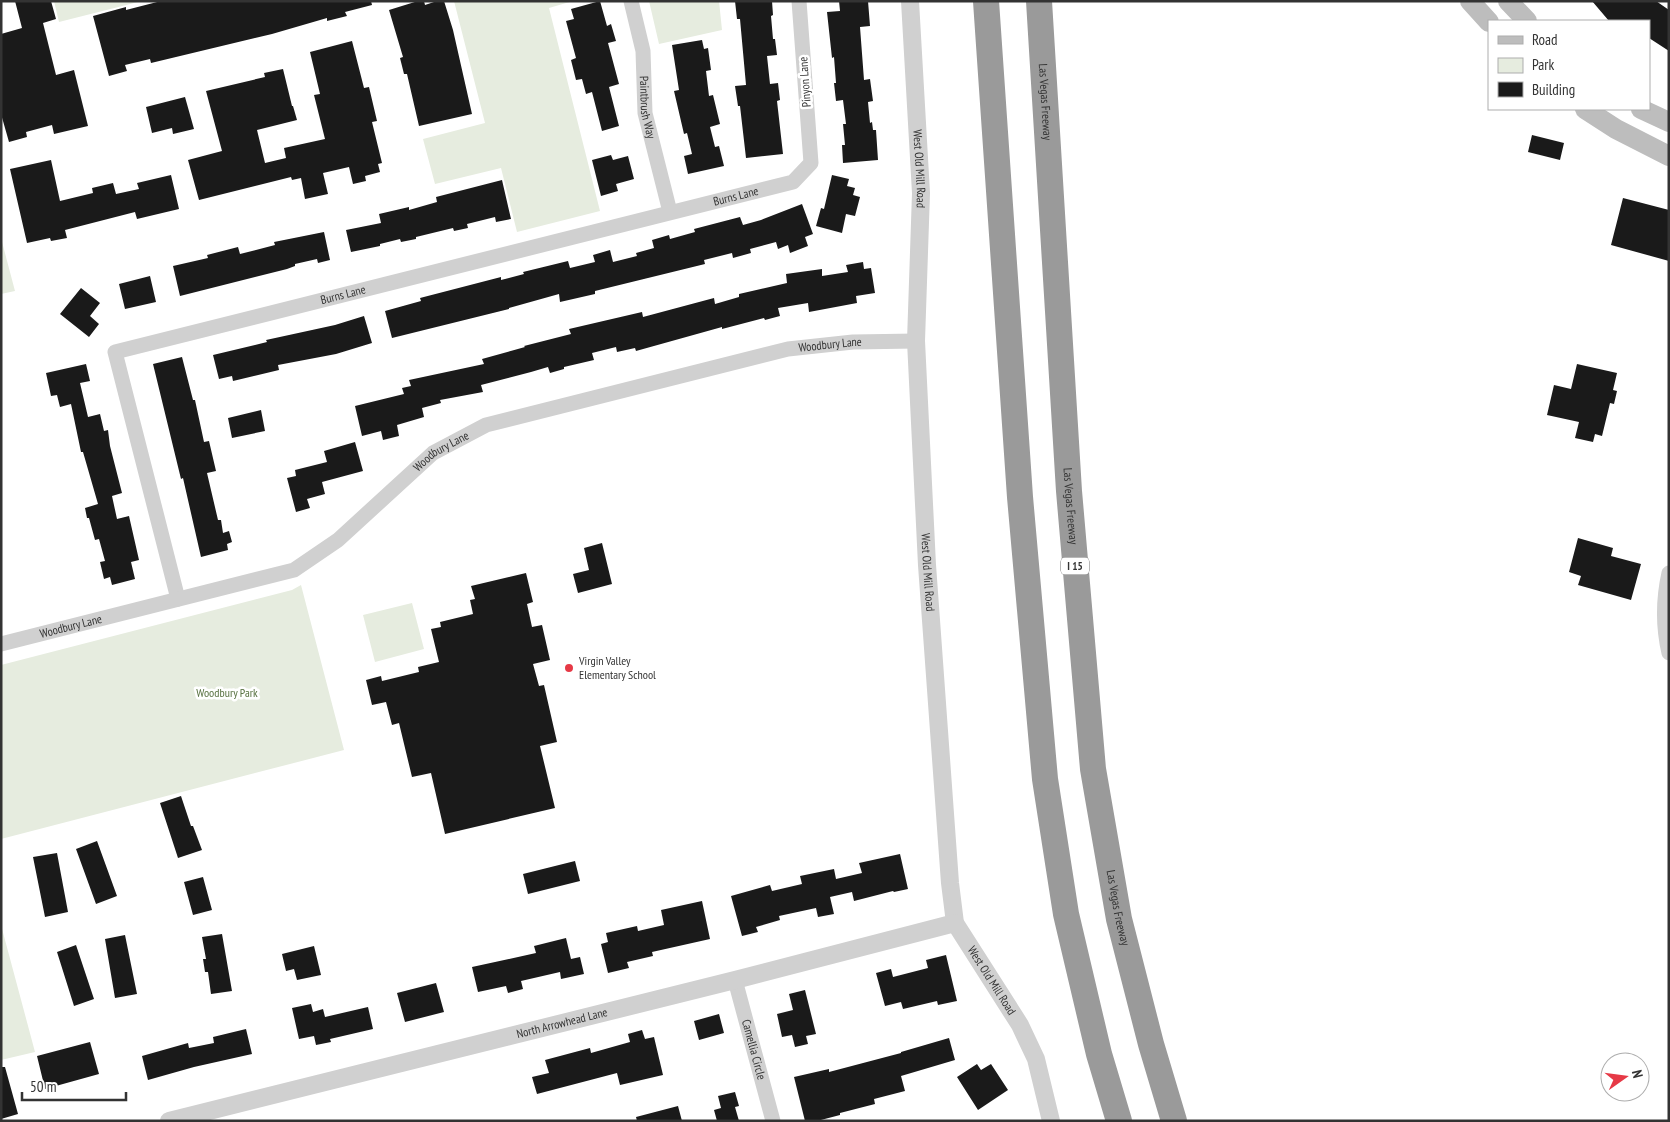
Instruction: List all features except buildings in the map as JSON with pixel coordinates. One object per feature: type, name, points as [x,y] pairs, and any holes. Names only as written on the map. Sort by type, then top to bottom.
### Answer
[{"type":"highway","points":[[986,1],[1020,497],[1044,779],[1066,914],[1099,1054],[1119,1121]]},
{"type":"highway","name":"Las Vegas Freeway","points":[[1039,1],[1069,491],[1093,769],[1119,919],[1151,1044],[1174,1121]]},
{"type":"main road","points":[[1470,1],[1488,21]]},
{"type":"main road","points":[[1508,1],[1526,20]]},
{"type":"main road","points":[[1587,110],[1616,129],[1669,156]]},
{"type":"main road","points":[[1644,110],[1669,122]]},
{"type":"street","name":"Paintbrush Way","points":[[631,1],[643,51],[645,113],[670,212]]},
{"type":"street","name":"Pinyon Lane","points":[[799,1],[811,163]]},
{"type":"street","name":"West Old Mill Road","points":[[910,1],[921,193],[916,341],[935,690],[950,883],[955,923],[1020,1024],[1036,1059],[1051,1121]]},
{"type":"street","name":"Burns Lane","points":[[178,599],[116,352],[793,182],[811,163]]},
{"type":"street","name":"Woodbury Lane","points":[[1,644],[294,570],[338,540],[433,453],[486,425],[788,349],[853,342],[916,341]]},
{"type":"street","points":[[1669,574],[1665,588],[1665,633],[1669,653]]},
{"type":"street","name":"North Arrowhead Lane","points":[[169,1121],[735,980],[955,923]]},
{"type":"street","name":"Camellia Circle","points":[[735,980],[772,1121]]},
{"type":"green space","points":[[54,1],[142,1],[59,22]]},
{"type":"green space","points":[[454,1],[573,1],[549,8],[600,211],[517,232],[501,168],[435,184],[423,139],[485,123]]},
{"type":"green space","points":[[649,1],[719,1],[722,30],[659,44]]},
{"type":"green space","points":[[1,238],[15,291],[1,294]]},
{"type":"green space","name":"Woodbury Park","points":[[301,585],[344,750],[1,839],[1,665],[292,590]]},
{"type":"green space","points":[[412,603],[424,649],[375,662],[363,615]]},
{"type":"green space","points":[[1,925],[35,1052],[1,1060]]},
{"type":"place","name":"Virgin Valley Elementary School","points":[[569,668]]}]
